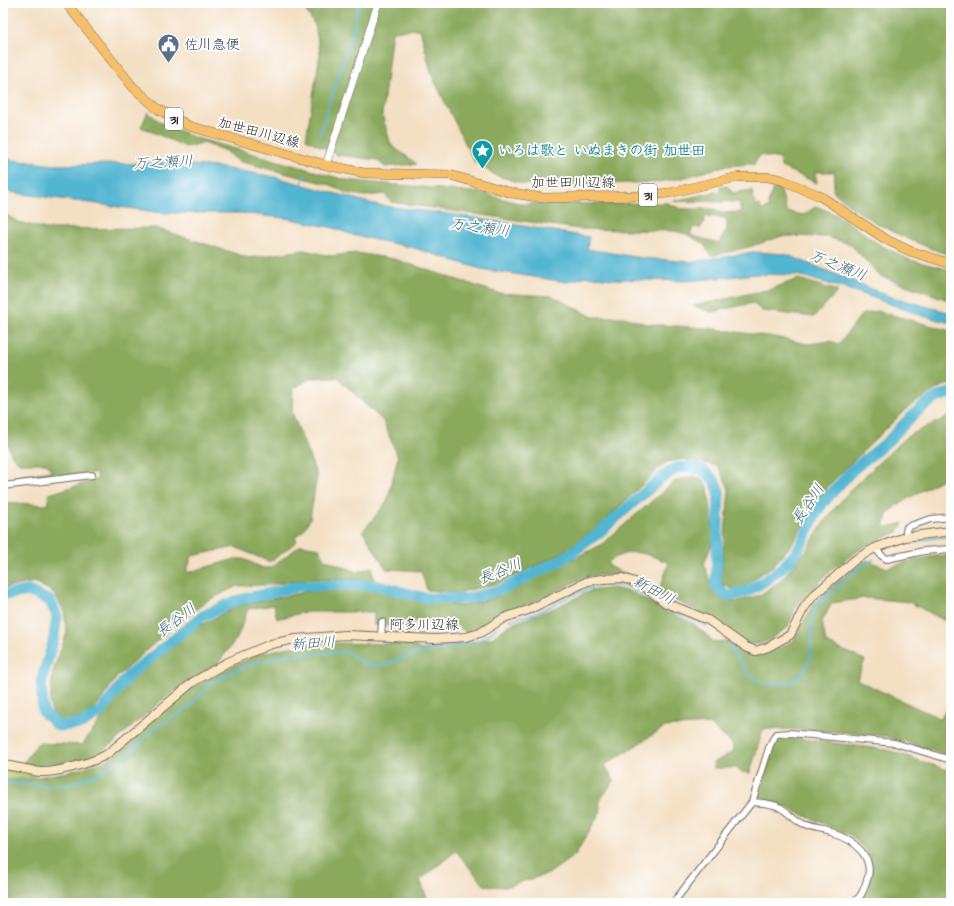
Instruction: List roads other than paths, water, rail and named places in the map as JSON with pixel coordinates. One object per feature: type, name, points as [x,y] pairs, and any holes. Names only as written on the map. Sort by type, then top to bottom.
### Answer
[{"type":"main road","name":"加世田川辺線","points":[[66,3],[133,87],[158,109],[189,126],[208,133],[326,165],[364,173],[450,175],[512,194],[543,198],[638,196],[686,190],[738,177],[768,177],[782,180],[807,189],[887,240],[910,251],[951,264]]},
{"type":"main road","points":[[877,547],[905,537],[951,530]]},
{"type":"main road","name":"阿多川辺線","points":[[3,765],[28,770],[51,772],[106,755],[193,682],[228,662],[271,644],[295,639],[346,635],[435,639],[466,637],[480,633],[504,618],[528,610],[588,581],[622,578],[641,584],[666,603],[708,620],[746,647],[756,651],[768,647],[790,635],[804,608],[813,596],[856,559],[877,547]]},
{"type":"street","points":[[326,165],[378,3]]},
{"type":"street","points":[[3,486],[92,475]]},
{"type":"street","points":[[905,537],[907,527],[931,519],[951,517]]},
{"type":"street","points":[[877,547],[882,556],[887,559],[924,552],[951,549]]},
{"type":"street","points":[[381,637],[382,622]]},
{"type":"street","points":[[673,903],[752,802],[772,738],[776,734],[782,733],[889,742],[951,760]]},
{"type":"street","points":[[752,802],[779,807],[805,826],[850,840],[860,850],[869,863],[868,878],[858,898],[850,903]]},
{"type":"water","name":"万之瀬川","points":[[3,156],[12,160],[55,165],[162,163],[218,167],[275,177],[377,205],[456,215],[589,237],[587,249],[642,258],[693,262],[753,252],[785,254],[889,296],[951,313],[951,323],[923,316],[860,293],[798,275],[756,274],[689,281],[612,279],[587,276],[567,282],[481,269],[411,247],[356,236],[333,228],[292,219],[240,213],[163,213],[9,192],[3,188]]},
{"type":"waterway","points":[[319,136],[353,32],[359,3]]},
{"type":"waterway","points":[[300,187],[305,175]]},
{"type":"waterway","name":"長谷川","points":[[3,595],[28,591],[50,601],[57,616],[53,642],[41,682],[43,712],[58,726],[81,724],[101,712],[128,676],[203,616],[235,601],[300,586],[376,585],[425,598],[466,599],[503,589],[563,559],[600,532],[661,478],[677,468],[691,467],[703,470],[714,480],[719,491],[716,586],[727,596],[736,595],[755,587],[773,575],[789,561],[799,548],[821,506],[852,471],[886,443],[918,411],[934,399],[951,393]]},
{"type":"waterway","name":"新田川","points":[[896,545],[938,537],[951,537]]},
{"type":"waterway","name":"新田川","points":[[728,644],[746,671],[764,683],[782,684],[797,678],[808,664],[810,657],[814,609],[853,573],[874,559]]},
{"type":"waterway","name":"新田川","points":[[509,620],[533,614],[569,596],[594,587],[619,585],[633,589],[665,608],[706,626]]},
{"type":"waterway","name":"新田川","points":[[3,782],[68,785],[101,772],[133,750],[152,730],[189,707],[213,682],[248,665],[286,655],[347,652],[366,665],[380,666],[414,654],[446,649],[485,638],[499,626]]},
{"type":"place","name":"佐川急便","points":[[168,64]]},
{"type":"place","name":"いろは歌と いぬまきの街 加世田","points":[[482,170]]}]
